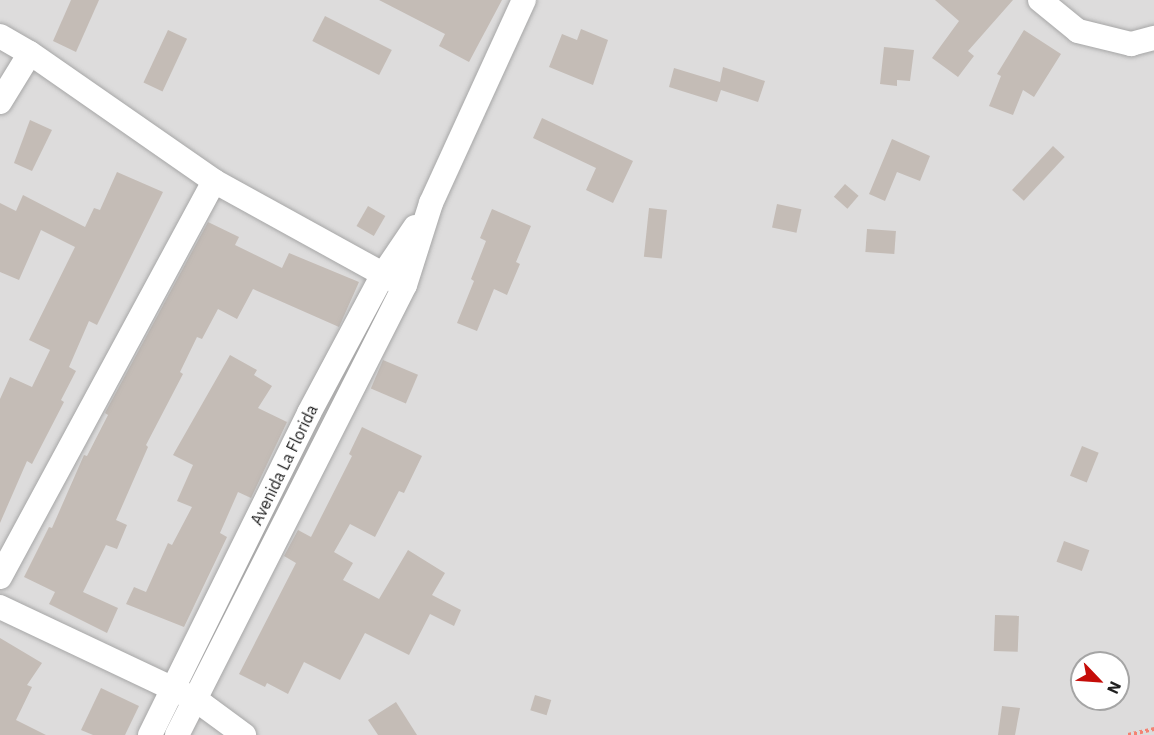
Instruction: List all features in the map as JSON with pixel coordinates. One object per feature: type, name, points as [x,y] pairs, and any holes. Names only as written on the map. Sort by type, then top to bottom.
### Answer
[{"type":"street","points":[[177,735],[405,285],[431,202],[524,0]]},
{"type":"street","points":[[1040,0],[1078,30],[1087,34],[1131,44],[1154,38]]},
{"type":"street","points":[[0,36],[30,53],[214,181],[382,276],[405,285]]},
{"type":"street","points":[[0,102],[30,53]]},
{"type":"street","points":[[0,577],[214,181]]},
{"type":"street","name":"Avenida La Florida","points":[[150,735],[309,413],[382,276],[431,202]]},
{"type":"street","points":[[0,607],[195,699],[244,735]]},
{"type":"path","points":[[1128,735],[1154,729]]},
{"type":"shaded area","points":[[0,0],[1154,0],[1154,735],[0,735]]},
{"type":"building","points":[[71,0],[99,0],[76,52],[53,41]]},
{"type":"building","points":[[379,0],[502,0],[469,62],[439,46],[445,34]]},
{"type":"building","points":[[935,0],[1013,0],[968,51],[974,56],[958,77],[932,58],[959,21]]},
{"type":"building","points":[[325,16],[392,50],[379,75],[312,41]]},
{"type":"building","points":[[581,29],[608,40],[593,85],[549,67],[562,34],[577,40]]},
{"type":"building","points":[[168,30],[187,39],[163,91],[143,83]]},
{"type":"building","points":[[1024,30],[1061,54],[1034,97],[1023,90],[1013,115],[989,106],[1001,76],[997,74]]},
{"type":"building","points":[[884,47],[914,50],[910,81],[897,80],[897,86],[880,84]]},
{"type":"building","points":[[723,67],[765,81],[758,102],[721,90],[717,102],[669,87],[674,68],[720,82]]},
{"type":"building","points":[[542,118],[633,161],[613,203],[586,190],[596,168],[533,138]]},
{"type":"building","points":[[30,120],[52,130],[32,171],[14,163]]},
{"type":"building","points":[[892,139],[930,156],[920,181],[897,172],[885,201],[869,194]]},
{"type":"building","points":[[1053,146],[1065,157],[1024,201],[1012,190]]},
{"type":"building","points":[[117,172],[163,192],[97,325],[89,321],[69,367],[76,371],[61,400],[64,402],[32,464],[27,461],[0,523],[0,399],[10,377],[32,387],[50,350],[29,340],[75,247],[41,230],[19,280],[0,272],[0,203],[16,211],[23,195],[85,227],[94,208],[100,210]]},
{"type":"building","points":[[845,184],[859,196],[847,209],[834,197]]},
{"type":"building","points":[[777,204],[801,209],[796,233],[772,227]]},
{"type":"building","points":[[368,206],[385,216],[374,236],[356,226]]},
{"type":"building","points":[[649,208],[667,210],[662,259],[644,257]]},
{"type":"building","points":[[492,209],[531,226],[516,262],[520,264],[507,295],[494,289],[477,331],[457,323],[474,281],[471,279],[486,241],[480,238]]},
{"type":"building","points":[[208,222],[239,237],[235,245],[282,268],[289,253],[359,282],[339,327],[253,289],[237,319],[218,309],[202,339],[197,337],[180,372],[183,374],[146,445],[148,447],[116,520],[127,525],[117,549],[106,545],[83,592],[118,608],[107,633],[49,604],[55,592],[24,577],[49,527],[52,528],[84,455],[87,456],[108,415],[106,411]]},
{"type":"building","points":[[867,229],[896,231],[894,254],[865,252]]},
{"type":"building","points":[[230,355],[257,370],[254,375],[272,386],[258,408],[287,422],[251,498],[238,492],[220,533],[227,537],[184,627],[126,604],[134,587],[146,592],[168,543],[172,545],[192,507],[177,501],[193,465],[173,455]]},
{"type":"building","points":[[383,360],[418,375],[406,403],[371,389]]},
{"type":"building","points":[[362,427],[422,456],[404,493],[399,491],[375,537],[350,524],[334,552],[353,563],[343,580],[379,599],[408,550],[445,573],[432,595],[461,610],[454,626],[430,614],[409,655],[365,633],[340,680],[304,662],[288,694],[267,683],[265,687],[239,674],[296,563],[284,556],[298,530],[311,537],[352,456],[349,454]]},
{"type":"building","points":[[1082,446],[1099,453],[1087,482],[1070,476]]},
{"type":"building","points":[[1064,541],[1089,550],[1082,571],[1056,562]]},
{"type":"building","points":[[995,615],[1019,616],[1018,652],[994,651]]},
{"type":"building","points":[[0,638],[42,663],[27,685],[32,687],[16,720],[46,735],[0,735]]},
{"type":"building","points":[[101,688],[139,706],[125,735],[93,735],[81,730]]},
{"type":"building","points":[[535,695],[551,700],[547,715],[530,710]]},
{"type":"building","points":[[396,702],[417,735],[378,735],[368,720]]},
{"type":"building","points":[[1002,706],[1020,708],[1015,735],[998,735]]}]
